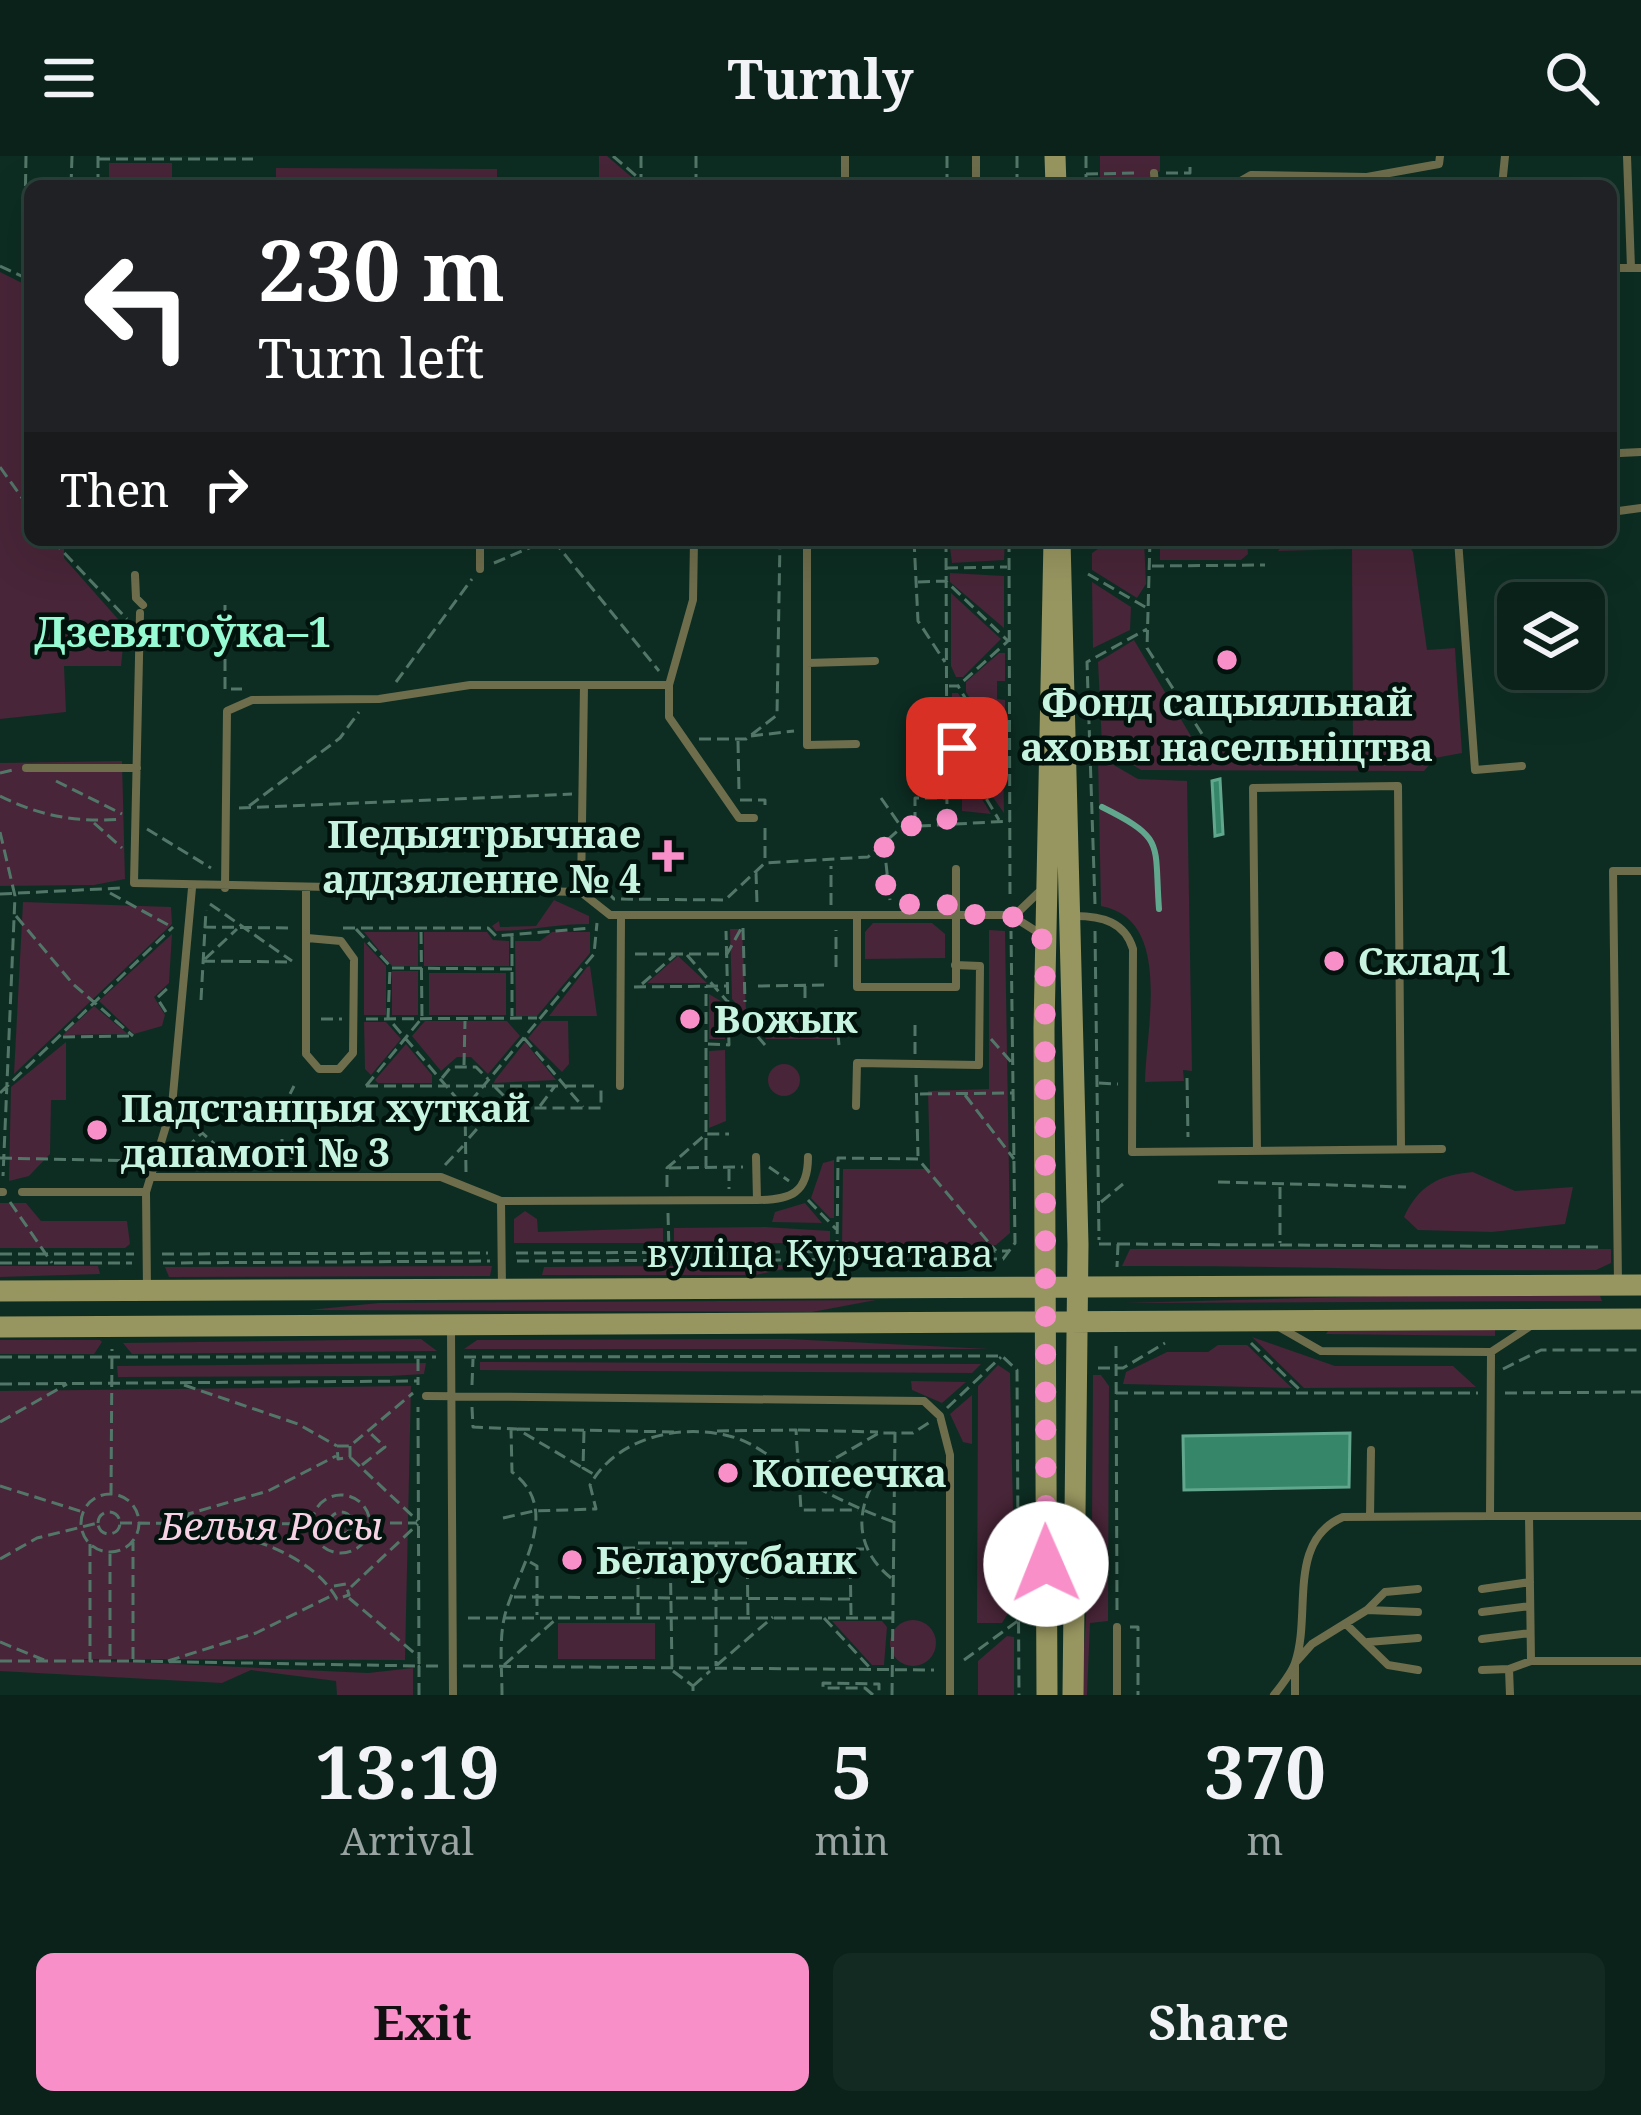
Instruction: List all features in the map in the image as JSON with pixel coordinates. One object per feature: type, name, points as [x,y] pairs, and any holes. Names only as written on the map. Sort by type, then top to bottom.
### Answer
[{"type":"main road","points":[[1046,1695],[1045,947],[1057,546]]},
{"type":"main road","points":[[1057,546],[1078,1289],[1072,1695]]},
{"type":"main road","points":[[1629,1285],[1629,1319]]},
{"type":"main road","name":"вуліца Курчатава","points":[[0,1291],[1629,1285]]},
{"type":"main road","points":[[146,1327],[147,1291]]},
{"type":"main road","name":"вуліца Курчатава","points":[[0,1327],[1629,1319]]},
{"type":"lane","points":[[1243,180],[1251,176],[1367,177],[1439,164],[1440,156]]},
{"type":"lane","points":[[1628,156],[1636,268]]},
{"type":"lane","points":[[1154,173],[1155,180]]},
{"type":"lane","points":[[1620,453],[1641,452]]},
{"type":"lane","points":[[480,546],[480,569]]},
{"type":"lane","points":[[694,546],[693,600],[669,685],[669,717],[739,818],[754,818]]},
{"type":"lane","points":[[806,546],[807,745],[856,744]]},
{"type":"lane","points":[[1458,546],[1475,770],[1522,766]]},
{"type":"lane","points":[[135,575],[136,598],[142,609],[134,883],[192,888],[581,892],[621,918],[1011,915],[1031,906],[1046,875]]},
{"type":"lane","points":[[806,663],[874,662]]},
{"type":"lane","points":[[225,888],[227,711],[252,700],[384,698],[470,685],[669,685]]},
{"type":"lane","points":[[581,892],[584,685]]},
{"type":"lane","points":[[26,768],[137,768]]},
{"type":"lane","points":[[1257,1151],[1253,788],[1398,786],[1401,1150]]},
{"type":"lane","points":[[856,915],[857,987],[956,987],[956,869]]},
{"type":"lane","points":[[1629,1285],[1613,872],[1641,871]]},
{"type":"lane","points":[[147,1291],[146,1192],[172,1106],[192,888]]},
{"type":"lane","points":[[306,888],[306,1054],[319,1069],[339,1069],[353,1053],[354,959],[341,941],[307,938]]},
{"type":"lane","points":[[1011,915],[1032,925],[1045,947]]},
{"type":"lane","points":[[1071,916],[1095,917],[1128,934],[1133,949],[1132,1152],[1442,1150]]},
{"type":"lane","points":[[620,1086],[621,918]]},
{"type":"lane","points":[[856,1106],[856,1064],[979,1065],[980,966],[956,965]]},
{"type":"lane","points":[[756,1156],[757,1200]]},
{"type":"lane","points":[[151,1177],[441,1177],[501,1201],[784,1200],[800,1191],[808,1179],[808,1156]]},
{"type":"lane","points":[[22,1192],[146,1192]]},
{"type":"lane","points":[[501,1201],[502,1291]]},
{"type":"lane","points":[[1268,1320],[1321,1351],[1490,1352],[1539,1320]]},
{"type":"lane","points":[[451,1326],[453,1695]]},
{"type":"lane","points":[[1490,1352],[1490,1516]]},
{"type":"lane","points":[[422,1393],[924,1401],[940,1416],[950,1455],[950,1695]]},
{"type":"lane","points":[[1370,1516],[1371,1450]]},
{"type":"lane","points":[[1529,1516],[1531,1661]]},
{"type":"lane","points":[[1295,1695],[1295,1663],[1314,1537],[1343,1517],[1641,1516]]},
{"type":"lane","points":[[1482,1589],[1530,1582]]},
{"type":"lane","points":[[1274,1695],[1312,1644],[1347,1625],[1385,1592],[1418,1589]]},
{"type":"lane","points":[[1482,1612],[1530,1606]]},
{"type":"lane","points":[[1367,1610],[1418,1612]]},
{"type":"lane","points":[[1347,1625],[1388,1665],[1418,1670]]},
{"type":"lane","points":[[1117,1627],[1117,1695]]},
{"type":"lane","points":[[1482,1640],[1530,1633]]},
{"type":"lane","points":[[1366,1642],[1418,1638]]},
{"type":"lane","points":[[1482,1670],[1510,1669],[1531,1661],[1641,1660]]},
{"type":"lane","points":[[1510,1669],[1510,1695]]},
{"type":"path","points":[[613,156],[640,180]]},
{"type":"path","points":[[1086,156],[1086,180]]},
{"type":"path","points":[[98,157],[253,159]]},
{"type":"path","points":[[1086,174],[1190,173],[1190,163]]},
{"type":"path","points":[[0,467],[24,501]]},
{"type":"path","points":[[61,546],[141,634]]},
{"type":"path","points":[[384,698],[480,569],[536,546]]},
{"type":"path","points":[[556,546],[660,672]]},
{"type":"path","points":[[750,736],[777,716],[780,546]]},
{"type":"path","points":[[916,546],[918,621],[946,664]]},
{"type":"path","points":[[946,546],[947,821]]},
{"type":"path","points":[[163,1263],[1003,1259],[1015,1243],[1007,755],[1009,546]]},
{"type":"path","points":[[1150,546],[1147,648],[1211,748],[1349,750]]},
{"type":"path","points":[[1150,566],[1264,565]]},
{"type":"path","points":[[946,568],[1009,567]]},
{"type":"path","points":[[1088,574],[1147,608]]},
{"type":"path","points":[[918,582],[946,581],[1008,641]]},
{"type":"path","points":[[225,605],[225,689],[249,689]]},
{"type":"path","points":[[1099,1244],[1087,662],[1147,629]]},
{"type":"path","points":[[947,686],[958,686],[1008,641]]},
{"type":"path","points":[[958,686],[1000,755]]},
{"type":"path","points":[[247,807],[340,738],[367,699]]},
{"type":"path","points":[[947,729],[941,733],[937,703],[936,742],[947,742]]},
{"type":"path","points":[[695,739],[783,735],[807,726]]},
{"type":"path","points":[[947,729],[969,756]]},
{"type":"path","points":[[593,876],[614,899],[725,900],[756,871],[765,862],[765,800],[740,800],[738,740]]},
{"type":"path","points":[[947,759],[954,749],[964,750]]},
{"type":"path","points":[[969,756],[1007,755]]},
{"type":"path","points":[[947,788],[966,767],[969,756]]},
{"type":"path","points":[[934,760],[947,759]]},
{"type":"path","points":[[947,759],[953,770],[966,767]]},
{"type":"path","points":[[966,767],[999,820]]},
{"type":"path","points":[[0,796],[35,814],[92,822],[129,818],[26,768]]},
{"type":"path","points":[[226,808],[582,794]]},
{"type":"path","points":[[881,798],[902,827]]},
{"type":"path","points":[[915,826],[915,798],[947,798]]},
{"type":"path","points":[[765,862],[831,863],[868,857],[902,827],[1010,821]]},
{"type":"path","points":[[92,822],[135,860]]},
{"type":"path","points":[[140,825],[212,868]]},
{"type":"path","points":[[0,832],[15,896],[1,1192],[52,1263]]},
{"type":"path","points":[[884,843],[886,891],[892,904]]},
{"type":"path","points":[[830,915],[831,863]]},
{"type":"path","points":[[756,871],[757,915]]},
{"type":"path","points":[[0,894],[110,893],[134,883]]},
{"type":"path","points":[[110,893],[172,927],[181,927]]},
{"type":"path","points":[[203,961],[293,962],[211,904]]},
{"type":"path","points":[[201,1000],[206,910]]},
{"type":"path","points":[[14,914],[74,984],[133,1036],[58,1037]]},
{"type":"path","points":[[466,1173],[466,1108],[593,954],[593,928],[600,919]]},
{"type":"path","points":[[706,1044],[729,1045],[726,919]]},
{"type":"path","points":[[727,954],[743,926],[745,1002]]},
{"type":"path","points":[[0,1094],[172,927]]},
{"type":"path","points":[[193,927],[298,928]]},
{"type":"path","points":[[203,961],[241,927]]},
{"type":"path","points":[[512,969],[391,968],[354,928],[488,928],[496,936],[538,936],[549,928],[593,928]]},
{"type":"path","points":[[421,928],[422,1018],[366,1086],[620,1086]]},
{"type":"path","points":[[836,930],[836,967]]},
{"type":"path","points":[[512,936],[512,1018]]},
{"type":"path","points":[[633,954],[727,954]]},
{"type":"path","points":[[677,954],[636,987],[728,986]]},
{"type":"path","points":[[686,954],[765,1045]]},
{"type":"path","points":[[391,968],[388,1018],[466,1108],[601,1108],[601,1086]]},
{"type":"path","points":[[805,985],[805,1002]]},
{"type":"path","points":[[758,986],[829,985]]},
{"type":"path","points":[[167,1014],[157,998],[170,986]]},
{"type":"path","points":[[706,986],[706,1168]]},
{"type":"path","points":[[314,1018],[344,1018]]},
{"type":"path","points":[[364,1018],[540,1018]]},
{"type":"path","points":[[464,1067],[465,1018]]},
{"type":"path","points":[[742,1018],[838,1018],[838,1046]]},
{"type":"path","points":[[524,1038],[584,1108]]},
{"type":"path","points":[[441,1079],[451,1067],[476,1067],[489,1080]]},
{"type":"path","points":[[1187,1078],[1188,1151]]},
{"type":"path","points":[[1099,1083],[1132,1084]]},
{"type":"path","points":[[282,1110],[294,1086]]},
{"type":"path","points":[[494,1086],[516,1108]]},
{"type":"path","points":[[539,1108],[555,1086]]},
{"type":"path","points":[[964,1093],[1015,1160]]},
{"type":"path","points":[[996,1251],[918,1159],[917,1095],[1014,1093]]},
{"type":"path","points":[[445,1166],[495,1108]]},
{"type":"path","points":[[173,1161],[200,1131],[238,1166]]},
{"type":"path","points":[[667,1168],[706,1134],[729,1134]]},
{"type":"path","points":[[264,1166],[282,1150],[282,1135]]},
{"type":"path","points":[[282,1150],[302,1166]]},
{"type":"path","points":[[202,1166],[222,1151]]},
{"type":"path","points":[[837,1260],[838,1157],[918,1159]]},
{"type":"path","points":[[2,1158],[147,1161]]},
{"type":"path","points":[[729,1167],[729,1189]]},
{"type":"path","points":[[667,1168],[746,1167]]},
{"type":"path","points":[[769,1167],[776,1167],[794,1186]]},
{"type":"path","points":[[667,1168],[668,1192]]},
{"type":"path","points":[[1218,1182],[1406,1186]]},
{"type":"path","points":[[1099,1203],[1123,1184]]},
{"type":"path","points":[[1280,1245],[1281,1185]]},
{"type":"path","points":[[808,1200],[837,1230]]},
{"type":"path","points":[[668,1211],[669,1261]]},
{"type":"path","points":[[1085,1244],[1610,1246]]},
{"type":"path","points":[[1117,1267],[1118,1244]]},
{"type":"path","points":[[0,1263],[140,1263]]},
{"type":"path","points":[[1250,1341],[1303,1393]]},
{"type":"path","points":[[1095,1368],[1114,1368],[1167,1342]]},
{"type":"path","points":[[1116,1346],[1117,1627],[1138,1627],[1138,1695]]},
{"type":"path","points":[[1490,1375],[1541,1350],[1641,1350]]},
{"type":"path","points":[[473,1357],[472,1427],[715,1434],[913,1433],[940,1416],[1002,1356]]},
{"type":"path","points":[[0,1358],[1002,1356],[1017,1370],[1019,1695]]},
{"type":"path","points":[[418,1357],[422,1393],[419,1695]]},
{"type":"path","points":[[111,1495],[112,1358]]},
{"type":"path","points":[[0,1384],[418,1381]]},
{"type":"path","points":[[175,1382],[298,1424],[338,1446],[350,1446],[422,1393]]},
{"type":"path","points":[[0,1422],[69,1383]]},
{"type":"path","points":[[1498,1393],[1641,1392]]},
{"type":"path","points":[[1114,1393],[1480,1393]]},
{"type":"path","points":[[514,1429],[595,1476]]},
{"type":"path","points":[[502,1695],[504,1618],[531,1552],[535,1510],[521,1479],[512,1472],[514,1429]]},
{"type":"path","points":[[584,1429],[584,1468]]},
{"type":"path","points":[[796,1430],[801,1510],[860,1510]]},
{"type":"path","points":[[361,1466],[385,1447],[368,1431]]},
{"type":"path","points":[[503,1518],[535,1510],[596,1509],[590,1485],[595,1476],[646,1438],[678,1432]]},
{"type":"path","points":[[801,1478],[879,1432]]},
{"type":"path","points":[[892,1695],[895,1432]]},
{"type":"path","points":[[715,1434],[747,1444],[860,1510],[894,1522]]},
{"type":"path","points":[[336,1456],[338,1446]]},
{"type":"path","points":[[350,1446],[350,1457]]},
{"type":"path","points":[[334,1586],[302,1562],[251,1540],[188,1529],[188,1514],[268,1491],[336,1456],[350,1457],[418,1522]]},
{"type":"path","points":[[893,1579],[866,1549],[860,1510],[879,1474],[894,1468]]},
{"type":"path","points":[[0,1486],[83,1512]]},
{"type":"path","points":[[90,1661],[90,1544],[81,1523],[83,1512],[96,1498],[111,1495],[131,1504],[139,1522],[133,1540],[133,1661]]},
{"type":"path","points":[[337,1495],[356,1499],[370,1523],[358,1547],[341,1553],[324,1547],[312,1524],[320,1504],[337,1495]]},
{"type":"path","points":[[98,1523],[109,1512],[120,1523]]},
{"type":"path","points":[[330,1524],[340,1512],[352,1523],[418,1522]]},
{"type":"path","points":[[0,1559],[37,1538],[81,1523],[98,1523],[111,1533],[120,1523],[139,1522],[330,1524],[343,1534],[352,1523]]},
{"type":"path","points":[[347,1597],[349,1588],[418,1522]]},
{"type":"path","points":[[90,1544],[110,1552],[133,1540]]},
{"type":"path","points":[[638,1617],[638,1543],[748,1543],[748,1617]]},
{"type":"path","points":[[670,1543],[671,1669]]},
{"type":"path","points":[[714,1667],[716,1543]]},
{"type":"path","points":[[623,1549],[638,1549]]},
{"type":"path","points":[[851,1617],[850,1549],[866,1549]]},
{"type":"path","points":[[110,1552],[110,1661]]},
{"type":"path","points":[[531,1552],[544,1552]]},
{"type":"path","points":[[528,1561],[537,1566],[537,1618]]},
{"type":"path","points":[[334,1586],[343,1583],[349,1588]]},
{"type":"path","points":[[333,1595],[334,1586]]},
{"type":"path","points":[[164,1662],[256,1634],[333,1595],[347,1597],[419,1657]]},
{"type":"path","points":[[514,1597],[851,1599]]},
{"type":"path","points":[[693,1695],[693,1686],[773,1617]]},
{"type":"path","points":[[824,1617],[871,1670]]},
{"type":"path","points":[[452,1618],[892,1618]]},
{"type":"path","points":[[502,1666],[557,1618]]},
{"type":"path","points":[[0,1660],[950,1671],[1021,1619]]},
{"type":"path","points":[[0,1642],[46,1661]]},
{"type":"path","points":[[671,1669],[693,1686]]},
{"type":"path","points":[[878,1684],[823,1683],[823,1688],[866,1688],[875,1695],[878,1684],[892,1670]]},
{"type":"green space","points":[[599,156],[607,156],[635,180],[599,180]]},
{"type":"green space","points":[[1100,156],[1160,156],[1160,171],[1148,180],[1100,180]]},
{"type":"green space","points":[[109,163],[172,163],[172,180],[109,180]]},
{"type":"green space","points":[[276,168],[497,169],[497,180],[276,180]]},
{"type":"green space","points":[[0,272],[24,284],[24,546],[64,546],[64,558],[125,627],[121,666],[64,666],[66,712],[0,719]]},
{"type":"green space","points":[[950,546],[1005,546],[1004,560],[952,563]]},
{"type":"green space","points":[[1102,546],[1144,546],[1146,584],[1137,598],[1092,570],[1092,553]]},
{"type":"green space","points":[[1160,546],[1247,546],[1248,554],[1241,560],[1160,560]]},
{"type":"green space","points":[[1282,546],[1410,546],[1427,650],[1455,648],[1462,753],[1435,758],[1424,771],[1141,770],[1102,745],[1098,662],[1134,640],[1198,748],[1353,752],[1352,549],[1278,551]]},
{"type":"green space","points":[[950,573],[1004,576],[1004,628],[950,582]]},
{"type":"green space","points":[[1092,582],[1131,607],[1130,630],[1093,648]]},
{"type":"green space","points":[[951,593],[1001,639],[963,677],[956,677],[951,666]]},
{"type":"green space","points":[[1005,653],[1005,681],[997,681],[997,699],[1005,700],[1005,744],[1000,748],[966,692],[966,682]]},
{"type":"green space","points":[[952,693],[958,693],[992,747],[971,750],[952,725]]},
{"type":"green space","points":[[1098,756],[1138,779],[1187,781],[1192,1071],[1183,1070],[1184,1081],[1145,1082],[1151,1006],[1147,953],[1138,931],[1124,915],[1101,906]]},
{"type":"green space","points":[[122,761],[125,879],[94,885],[0,886],[0,763]]},
{"type":"green space","points":[[977,762],[1003,763],[1004,813],[975,772]]},
{"type":"green space","points":[[971,781],[991,814],[962,811],[962,786]]},
{"type":"green space","points":[[554,900],[589,916],[589,924],[496,931],[492,926],[499,921],[500,927],[536,926]]},
{"type":"green space","points":[[23,902],[171,907],[172,924],[14,1074]]},
{"type":"green space","points":[[873,923],[932,923],[945,934],[945,958],[865,959],[865,932]]},
{"type":"green space","points":[[730,929],[742,929],[746,1010],[778,1010],[779,1018],[835,1018],[835,1039],[766,1039],[732,999]]},
{"type":"green space","points":[[989,930],[1005,931],[1010,1233],[996,1245],[842,1246],[843,1169],[930,1169],[928,1091],[989,1089]]},
{"type":"green space","points":[[364,932],[418,932],[418,966],[392,966]]},
{"type":"green space","points":[[424,932],[487,932],[493,940],[509,941],[509,966],[424,966]]},
{"type":"green space","points":[[552,932],[590,932],[590,953],[537,1016],[516,1016],[515,941],[540,941]]},
{"type":"green space","points":[[172,934],[169,983],[154,997],[165,1015],[162,1026],[134,1034],[99,1001]]},
{"type":"green space","points":[[364,942],[386,966],[386,1015],[364,1015]]},
{"type":"green space","points":[[678,956],[707,983],[647,983]]},
{"type":"green space","points":[[587,967],[597,1016],[549,1016]]},
{"type":"green space","points":[[392,971],[418,971],[418,1015],[392,1015]]},
{"type":"green space","points":[[429,973],[506,973],[506,1015],[429,1015]]},
{"type":"green space","points":[[709,994],[724,1003],[725,1039],[709,1039]]},
{"type":"green space","points":[[94,1006],[128,1034],[63,1035]]},
{"type":"green space","points":[[425,1021],[507,1021],[520,1036],[488,1074],[471,1057],[457,1057],[441,1071],[412,1036]]},
{"type":"green space","points":[[542,1021],[568,1021],[569,1064],[562,1072],[528,1038]]},
{"type":"green space","points":[[364,1022],[386,1022],[401,1039],[371,1075],[365,1069]]},
{"type":"green space","points":[[66,1042],[66,1100],[51,1100],[50,1154],[29,1176],[9,1181],[11,1087]]},
{"type":"green space","points":[[525,1042],[556,1080],[494,1083],[495,1080]]},
{"type":"green space","points":[[406,1044],[432,1075],[432,1083],[378,1083],[375,1080]]},
{"type":"green space","points":[[725,1050],[726,1121],[709,1128],[709,1051]]},
{"type":"green space","points":[[784,1064],[795,1069],[800,1080],[795,1091],[784,1096],[773,1091],[768,1080],[773,1069]]},
{"type":"green space","points":[[834,1160],[834,1218],[830,1218],[811,1198],[823,1163]]},
{"type":"green space","points":[[1473,1172],[1515,1191],[1573,1187],[1565,1224],[1492,1232],[1418,1230],[1404,1217],[1431,1184]]},
{"type":"green space","points":[[0,1203],[26,1203],[41,1221],[127,1221],[130,1244],[125,1248],[0,1248]]},
{"type":"green space","points":[[805,1203],[822,1223],[772,1222],[775,1212]]},
{"type":"green space","points":[[525,1211],[537,1219],[538,1232],[663,1228],[663,1243],[514,1243],[514,1219]]},
{"type":"green space","points":[[674,1228],[830,1231],[830,1243],[674,1243]]},
{"type":"green space","points":[[1130,1249],[1611,1249],[1611,1263],[1596,1270],[1122,1266]]},
{"type":"green space","points":[[802,1265],[756,1275],[542,1275],[544,1267]]},
{"type":"green space","points":[[0,1266],[98,1266],[100,1274],[0,1277]]},
{"type":"green space","points":[[492,1266],[490,1276],[169,1277],[165,1267]]},
{"type":"green space","points":[[1600,1296],[1602,1301],[1124,1303]]},
{"type":"green space","points":[[876,1300],[812,1312],[309,1310],[379,1303]]},
{"type":"green space","points":[[1495,1330],[1495,1336],[1326,1334],[1328,1331]]},
{"type":"green space","points":[[1252,1337],[1335,1366],[1453,1366],[1476,1387],[1304,1388]]},
{"type":"green space","points":[[421,1339],[437,1351],[132,1354],[123,1343]]},
{"type":"green space","points":[[788,1339],[990,1349],[464,1349],[477,1340]]},
{"type":"green space","points":[[0,1340],[102,1342],[94,1354],[0,1354]]},
{"type":"green space","points":[[1218,1345],[1247,1345],[1292,1388],[1123,1384],[1126,1372],[1167,1352],[1208,1352]]},
{"type":"green space","points":[[480,1362],[981,1364],[972,1373],[480,1370]]},
{"type":"green space","points":[[426,1363],[424,1374],[391,1376],[118,1377],[117,1366]]},
{"type":"green space","points":[[998,1365],[1010,1373],[1015,1602],[1002,1623],[977,1623],[978,1386]]},
{"type":"green space","points":[[1093,1375],[1101,1375],[1109,1386],[1108,1621],[1090,1623],[1087,1695],[1081,1695],[1092,1524]]},
{"type":"green space","points":[[911,1381],[966,1382],[942,1403],[912,1390]]},
{"type":"green space","name":"Белыя Росы","points":[[411,1386],[405,1660],[65,1659],[368,1673],[413,1668],[413,1695],[337,1695],[336,1681],[251,1670],[222,1683],[0,1671],[0,1391]]},
{"type":"green space","points":[[972,1395],[972,1444],[963,1442],[950,1414]]},
{"type":"green space","points":[[913,1620],[929,1627],[936,1643],[929,1659],[913,1666],[897,1659],[890,1643],[897,1627]]},
{"type":"green space","points":[[832,1621],[882,1621],[887,1627],[884,1665],[872,1665]]},
{"type":"green space","points":[[558,1623],[655,1623],[655,1659],[558,1659]]},
{"type":"green space","points":[[1007,1636],[1014,1637],[1014,1695],[978,1695],[978,1661]]},
{"type":"shaded area","points":[[1220,779],[1223,834],[1215,836],[1212,781]]},
{"type":"shaded area","points":[[1350,1433],[1349,1487],[1184,1490],[1183,1436]]},
{"type":"waterway","points":[[1102,807],[1137,827],[1153,845],[1159,909]]},
{"type":"place","name":"Фонд сацыяльнай аховы насельніцтва","points":[[1227,660]]},
{"type":"place","name":"Педыятрычнае аддзяленне № 4","points":[[668,856]]},
{"type":"place","name":"Склад 1","points":[[1334,961]]},
{"type":"place","name":"Вожык","points":[[690,1019]]},
{"type":"place","name":"Падстанцыя хуткай дапамогі № 3","points":[[97,1130]]},
{"type":"place","name":"Копеечка","points":[[728,1473]]},
{"type":"place","name":"Беларусбанк","points":[[572,1560]]},
{"type":"district","name":"Дзевятоўка–1","points":[[183,632]]},
{"type":"route","points":[[957,748],[947,757],[947,821],[902,827],[884,843],[886,891],[892,904],[956,905],[956,915],[1011,915],[1032,925],[1045,947],[1046,1564]]}]
